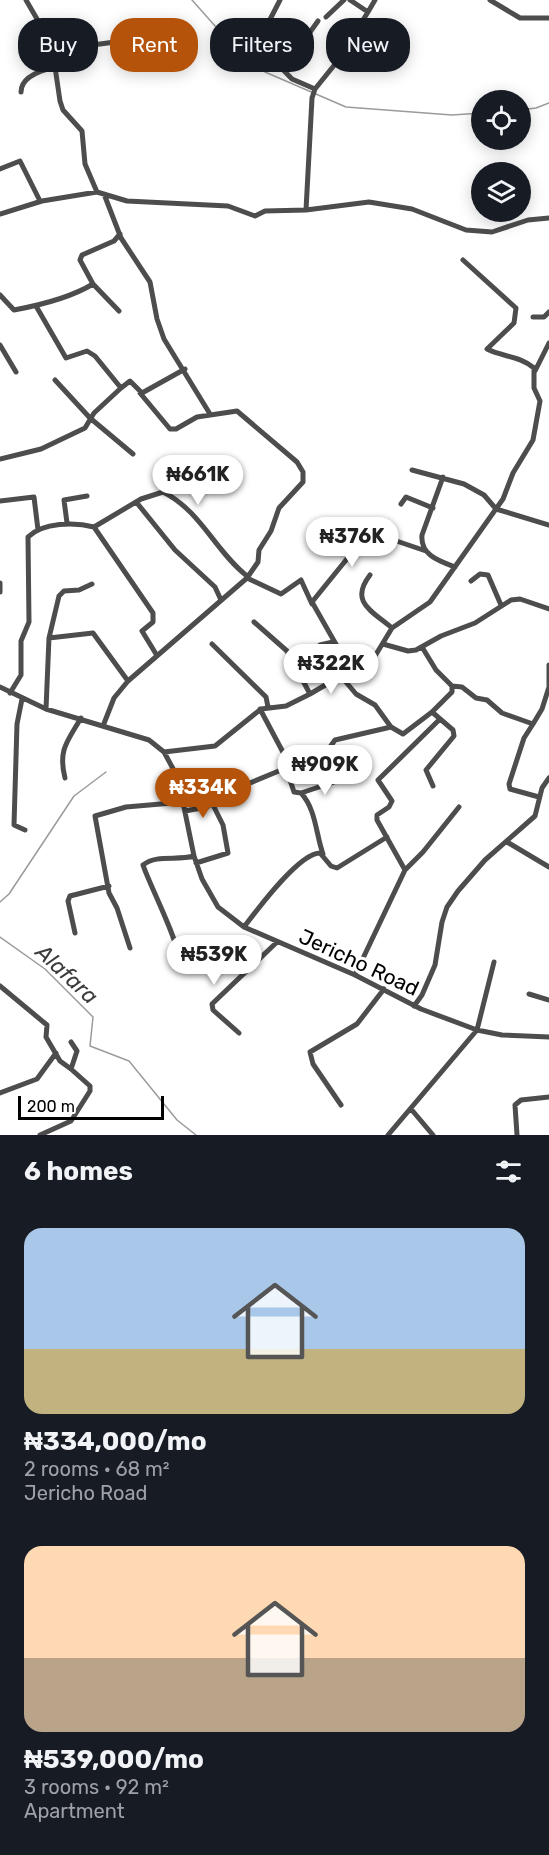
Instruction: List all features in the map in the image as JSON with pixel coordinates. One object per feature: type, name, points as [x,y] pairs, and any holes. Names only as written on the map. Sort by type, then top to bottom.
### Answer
[{"type":"street","points":[[27,0],[37,18]]},
{"type":"street","points":[[271,18],[280,0]]},
{"type":"street","points":[[326,17],[344,0]]},
{"type":"street","points":[[350,0],[368,12]]},
{"type":"street","points":[[306,210],[312,98],[315,89],[336,63],[375,0]]},
{"type":"street","points":[[490,0],[520,18],[549,18]]},
{"type":"street","points":[[314,27],[318,21]]},
{"type":"street","points":[[21,92],[21,85],[27,79],[43,72]]},
{"type":"street","points":[[56,72],[63,110],[82,131],[85,164],[97,192]]},
{"type":"street","points":[[285,72],[292,80],[315,89]]},
{"type":"street","points":[[0,169],[20,161],[40,201]]},
{"type":"street","points":[[0,214],[40,201],[97,192],[127,201],[228,206],[255,216],[265,211],[306,210],[369,202],[412,209],[466,230],[492,232],[528,220],[549,218]]},
{"type":"street","points":[[104,194],[120,234],[150,282],[157,319],[164,339],[185,369],[210,414]]},
{"type":"street","points":[[119,311],[93,284],[80,257],[114,241],[120,234]]},
{"type":"street","points":[[463,260],[516,308],[514,323],[487,349],[503,356],[519,357],[535,372]]},
{"type":"street","points":[[1,298],[14,310],[36,306],[78,292],[93,284]]},
{"type":"street","points":[[36,306],[66,358],[87,351],[95,357],[121,388]]},
{"type":"street","points":[[533,317],[544,317],[549,312]]},
{"type":"street","points":[[0,687],[46,708],[149,740],[164,752],[215,746],[260,709],[285,706],[375,656],[392,628],[430,602],[496,509],[535,434],[540,401],[534,388],[535,372],[549,343]]},
{"type":"street","points":[[0,345],[16,372]]},
{"type":"street","points":[[140,393],[185,369]]},
{"type":"street","points":[[55,380],[90,418],[133,454]]},
{"type":"street","points":[[0,459],[17,456],[61,440],[85,428],[90,418],[130,381],[170,429],[176,429],[197,417],[237,411],[297,462],[303,472],[303,482],[279,508],[259,550],[258,562],[247,577],[156,654],[128,681],[114,698],[103,726]]},
{"type":"street","points":[[412,470],[443,477],[484,495],[496,509],[549,525]]},
{"type":"street","points":[[426,551],[422,535],[443,477]]},
{"type":"street","points":[[10,693],[21,675],[21,641],[29,622],[26,541],[30,534],[67,523],[94,527],[153,494],[163,492],[171,496],[206,528],[231,564],[247,577],[281,594],[301,579],[312,604],[350,669]]},
{"type":"street","points":[[67,523],[64,500],[87,496]]},
{"type":"street","points":[[0,501],[34,497],[38,530]]},
{"type":"street","points":[[401,504],[406,497],[410,497],[433,508]]},
{"type":"street","points":[[137,503],[175,550],[215,587],[221,600]]},
{"type":"street","points":[[94,527],[153,613],[153,622],[142,631],[156,654]]},
{"type":"street","points":[[312,604],[358,544],[364,530],[426,551],[455,567]]},
{"type":"street","points":[[471,581],[480,574],[488,575],[501,605]]},
{"type":"street","points":[[370,575],[362,586],[361,594],[372,613],[392,628]]},
{"type":"street","points":[[0,583],[0,591]]},
{"type":"street","points":[[46,708],[49,638],[59,596],[64,591],[80,590],[92,584]]},
{"type":"street","points":[[383,644],[408,651],[422,647],[441,636],[475,623],[501,605],[516,599],[549,609]]},
{"type":"street","points":[[254,622],[287,651],[310,694]]},
{"type":"street","points":[[49,638],[93,633],[128,681]]},
{"type":"street","points":[[304,655],[320,645],[333,642]]},
{"type":"street","points":[[212,644],[266,697],[268,707]]},
{"type":"street","points":[[422,647],[436,670],[452,686],[462,687],[476,698],[487,700],[507,715],[532,724]]},
{"type":"street","points":[[539,797],[510,789],[509,784],[524,738],[542,709],[549,686],[549,665]]},
{"type":"street","points":[[340,675],[356,694],[375,705],[391,727],[403,734],[432,712],[452,692],[452,686]]},
{"type":"street","points":[[22,699],[17,723],[14,825],[25,830]]},
{"type":"street","points":[[260,709],[285,756]]},
{"type":"street","points":[[432,712],[453,730],[454,736],[426,770],[433,786]]},
{"type":"street","points":[[65,778],[60,761],[62,751],[81,718]]},
{"type":"street","points":[[405,870],[377,817],[392,801],[378,780],[439,720]]},
{"type":"street","points":[[313,753],[330,747],[335,740],[391,727]]},
{"type":"street","name":"Jericho Road","points":[[164,752],[176,772],[196,863],[218,908],[244,927],[355,975],[414,1006],[477,1030],[502,1035],[549,1037]]},
{"type":"street","points":[[186,811],[212,803],[221,795],[284,767],[288,770],[294,792],[301,793],[337,781]]},
{"type":"street","points":[[414,1006],[422,995],[435,965],[442,922],[447,908],[485,860],[536,816],[539,797],[549,778]]},
{"type":"street","points":[[301,793],[315,819],[323,854],[331,866],[337,868],[387,837]]},
{"type":"street","points":[[130,948],[109,886],[95,816],[126,807],[184,802]]},
{"type":"street","points":[[196,863],[228,853],[224,825],[212,803]]},
{"type":"street","points":[[355,975],[405,870],[423,852],[459,807]]},
{"type":"street","points":[[507,842],[549,867]]},
{"type":"street","points":[[244,927],[267,897],[301,860],[316,853],[323,854]]},
{"type":"street","points":[[177,953],[177,945],[166,924],[143,865],[163,858],[179,860],[194,856]]},
{"type":"street","points":[[75,933],[68,901],[70,896],[109,886]]},
{"type":"street","points":[[239,1033],[213,1010],[212,1004],[277,942]]},
{"type":"street","points":[[388,1135],[477,1030],[494,962]]},
{"type":"street","points":[[0,986],[47,1025],[45,1036],[60,1061],[90,1086],[90,1091],[70,1121],[40,1135]]},
{"type":"street","points":[[340,1105],[313,1064],[310,1052],[357,1024],[384,989]]},
{"type":"street","points":[[529,994],[549,999]]},
{"type":"street","points":[[71,1042],[77,1056],[71,1069]]},
{"type":"street","points":[[0,1093],[37,1079],[56,1053]]},
{"type":"street","points":[[516,1135],[515,1105],[521,1100],[549,1097]]},
{"type":"street","points":[[411,1109],[433,1135]]},
{"type":"waterway","points":[[192,0],[216,27],[265,72],[346,107],[452,115],[471,114]]},
{"type":"waterway","points":[[531,109],[549,103]]},
{"type":"waterway","points":[[0,902],[9,894],[74,796],[106,772]]},
{"type":"waterway","name":"Alafara","points":[[0,937],[45,969],[93,1017],[90,1046],[129,1061],[177,1120],[196,1135]]}]
